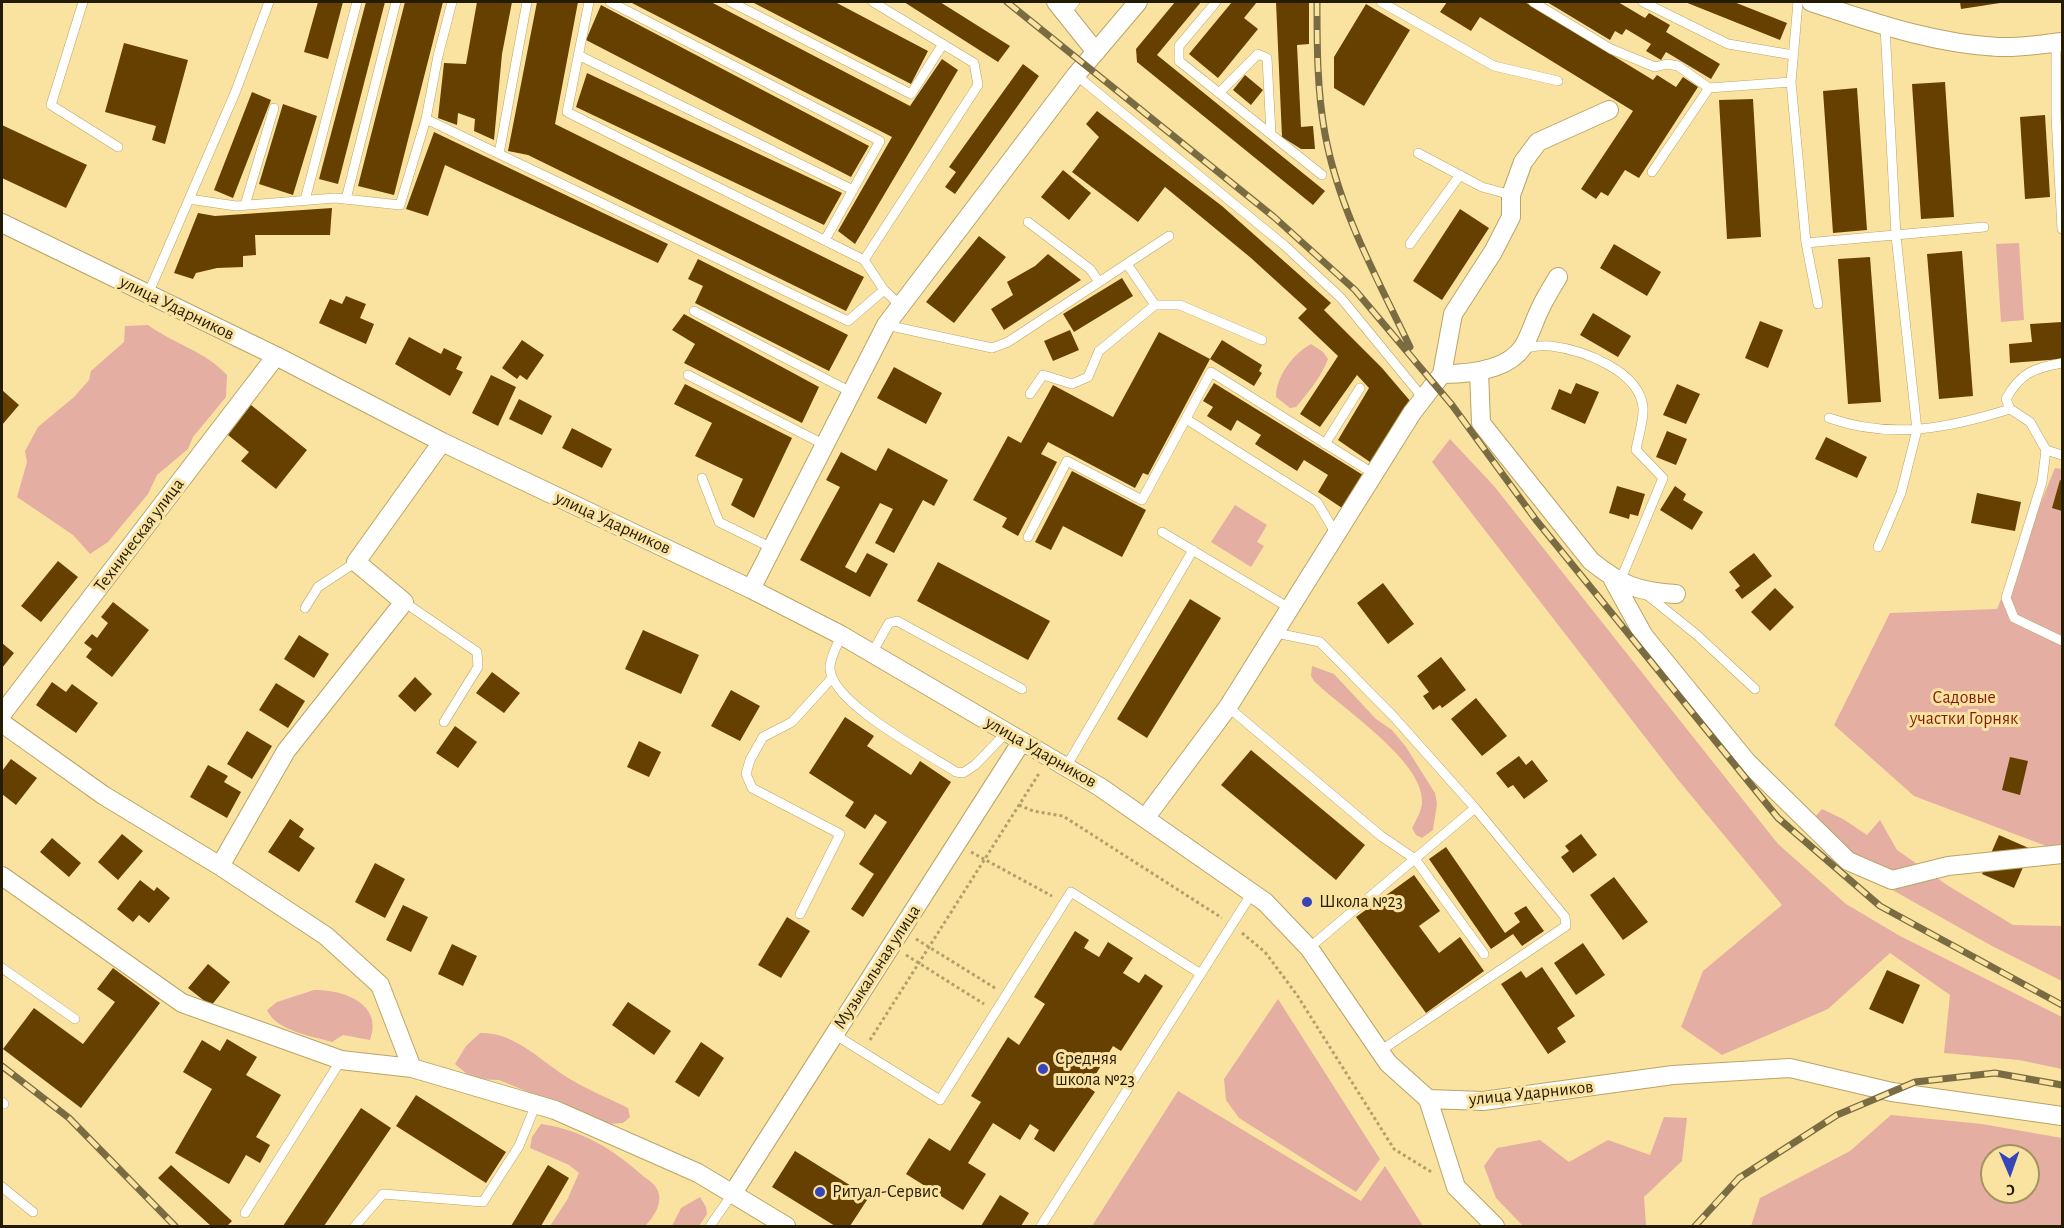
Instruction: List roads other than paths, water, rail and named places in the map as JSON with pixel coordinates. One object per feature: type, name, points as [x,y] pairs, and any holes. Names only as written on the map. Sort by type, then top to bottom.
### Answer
[{"type":"street","points":[[751,589],[886,325],[1076,75],[1138,2]]},
{"type":"street","points":[[1811,2],[1885,26],[1949,42],[2000,47],[2059,42]]},
{"type":"street","points":[[1066,6],[1096,52]]},
{"type":"street","points":[[1146,817],[1228,706],[1374,474],[1442,374],[1453,314],[1493,252],[1511,217],[1511,195],[1523,162],[1538,142],[1609,110]]},
{"type":"street","name":"улица Ударников","points":[[2,223],[841,635],[1066,767],[1146,817],[1265,902],[1309,948],[1388,1063],[1428,1099],[1483,1101],[1673,1075],[1790,1068],[1892,1092],[2062,1116]]},
{"type":"street","points":[[1442,374],[1479,370],[1499,365],[1523,348],[1540,308],[1558,277]]},
{"type":"street","name":"Техническая улица","points":[[2,714],[276,356]]},
{"type":"street","points":[[1479,370],[1481,423],[1591,561],[1613,580],[1643,592],[1676,594]]},
{"type":"street","points":[[220,866],[286,751],[404,602],[356,562],[442,441]]},
{"type":"street","points":[[1613,580],[1644,636],[1747,762],[1848,861],[1892,880],[1948,866],[2062,854]]},
{"type":"street","points":[[2,723],[103,795],[220,866],[326,936],[380,985],[412,1068]]},
{"type":"street","name":"Музыкальная улица","points":[[733,1193],[956,843],[1014,736]]},
{"type":"street","points":[[2,876],[182,1003],[341,1060],[412,1068],[555,1110],[698,1173],[786,1227]]},
{"type":"street","points":[[1428,1099],[1456,1187],[1495,1227]]},
{"type":"lane","points":[[83,2],[51,105],[118,147]]},
{"type":"lane","points":[[148,294],[235,93],[269,2]]},
{"type":"lane","points":[[305,200],[357,2]]},
{"type":"lane","points":[[346,199],[396,2]]},
{"type":"lane","points":[[189,199],[245,205],[346,199],[400,205],[426,119],[438,56],[452,2]]},
{"type":"lane","points":[[499,154],[527,2]]},
{"type":"lane","points":[[588,2],[567,112],[864,260],[884,290],[900,305]]},
{"type":"lane","points":[[610,2],[880,141],[825,240]]},
{"type":"lane","points":[[731,2],[911,94],[943,44]]},
{"type":"lane","points":[[864,260],[978,84],[974,63],[873,2]]},
{"type":"lane","points":[[1216,2],[1179,46],[1179,61],[1322,175]]},
{"type":"lane","points":[[1381,2],[1494,66],[1558,81]]},
{"type":"lane","points":[[1533,2],[1611,50],[1655,67],[1668,64],[1678,66],[1709,88],[1791,82]]},
{"type":"lane","points":[[1643,2],[1728,44],[1793,55]]},
{"type":"lane","points":[[1798,2],[1791,82],[1806,243],[1818,304]]},
{"type":"lane","points":[[1878,547],[1901,493],[1917,430],[1896,236],[1885,26]]},
{"type":"lane","points":[[2059,42],[2056,116],[2062,229]]},
{"type":"lane","points":[[578,54],[853,190]]},
{"type":"lane","points":[[1219,93],[1258,54],[1267,58],[1271,134]]},
{"type":"lane","points":[[1076,75],[1284,245],[1341,298],[1424,398]]},
{"type":"lane","points":[[1652,172],[1709,88]]},
{"type":"lane","points":[[245,205],[274,108]]},
{"type":"lane","points":[[426,119],[848,321],[884,290]]},
{"type":"lane","points":[[1418,153],[1482,187],[1511,195]]},
{"type":"lane","points":[[1410,244],[1460,175]]},
{"type":"lane","points":[[1029,222],[1090,269],[1099,282]]},
{"type":"lane","points":[[1806,243],[1984,227]]},
{"type":"lane","points":[[886,325],[992,348],[1008,342],[1169,236]]},
{"type":"lane","points":[[1126,264],[1155,305]]},
{"type":"lane","points":[[1030,394],[1043,375],[1072,384],[1088,376],[1100,351],[1155,305],[1180,305],[1262,340]]},
{"type":"lane","points":[[694,311],[851,392]]},
{"type":"lane","points":[[1523,348],[1551,346],[1598,360],[1623,373],[1637,388],[1643,408],[1636,450],[1663,477],[1623,574],[1613,580]]},
{"type":"lane","points":[[2062,363],[2033,370],[2016,381],[2006,399],[2010,409],[2030,422],[2046,450],[2042,482],[2006,598],[2014,618],[2062,641]]},
{"type":"lane","points":[[1028,537],[1067,461],[1142,500],[1211,372],[1374,474]]},
{"type":"lane","points":[[688,375],[825,445]]},
{"type":"lane","points":[[1325,444],[1360,388]]},
{"type":"lane","points":[[1829,418],[1868,428],[1917,430],[1958,425],[2010,409]]},
{"type":"lane","points":[[1186,419],[1317,502],[1336,535]]},
{"type":"lane","points":[[2046,450],[2062,455]]},
{"type":"lane","points":[[702,478],[719,522],[772,548]]},
{"type":"lane","points":[[1162,532],[1291,609]]},
{"type":"lane","points":[[1066,767],[1193,550]]},
{"type":"lane","points":[[305,608],[318,587],[356,562]]},
{"type":"lane","points":[[1643,592],[1697,635],[1755,689]]},
{"type":"lane","points":[[404,602],[477,652],[478,667],[444,722]]},
{"type":"lane","points":[[872,653],[889,623],[897,621],[1022,688]]},
{"type":"lane","points":[[1276,633],[1320,642],[1393,716],[1475,808],[1565,917],[1566,926],[1380,1051]]},
{"type":"lane","points":[[841,635],[830,666],[832,678],[858,710],[956,772],[963,773],[1014,736]]},
{"type":"lane","points":[[800,914],[840,834],[753,788],[746,774],[750,760],[763,737],[792,722],[832,678]]},
{"type":"lane","points":[[1228,706],[1380,836],[1415,859],[1484,954]]},
{"type":"lane","points":[[1309,948],[1475,808]]},
{"type":"lane","points":[[834,1034],[940,1100],[1071,892],[1201,974]]},
{"type":"lane","points":[[1041,1227],[1252,893]]},
{"type":"lane","points":[[2,968],[75,1019]]},
{"type":"lane","points":[[245,1213],[341,1060]]},
{"type":"lane","points":[[355,1227],[383,1194],[483,1202],[519,1146],[536,1104]]},
{"type":"lane","points":[[2,1187],[33,1212]]},
{"type":"lane","points":[[710,1227],[733,1193]]},
{"type":"railway","points":[[1007,2],[1274,217],[1355,290],[1452,405],[1536,520],[1778,818],[1880,906],[2062,1005]]},
{"type":"railway","points":[[1317,2],[1320,101],[1331,162],[1360,243],[1410,347]]},
{"type":"railway","points":[[2,1066],[69,1118],[175,1226]]},
{"type":"railway","points":[[1695,1226],[1739,1178],[1837,1115],[1915,1082],[1995,1073],[2062,1085]]},
{"type":"place","name":"Школа №23","points":[[1307,902]]},
{"type":"place","name":"Средняя школа №23","points":[[1043,1069]]},
{"type":"place","name":"Ритуал-Сервис","points":[[820,1192]]},
{"type":"park label","name":"Садовые участки Горняк","points":[[1964,708]]}]
